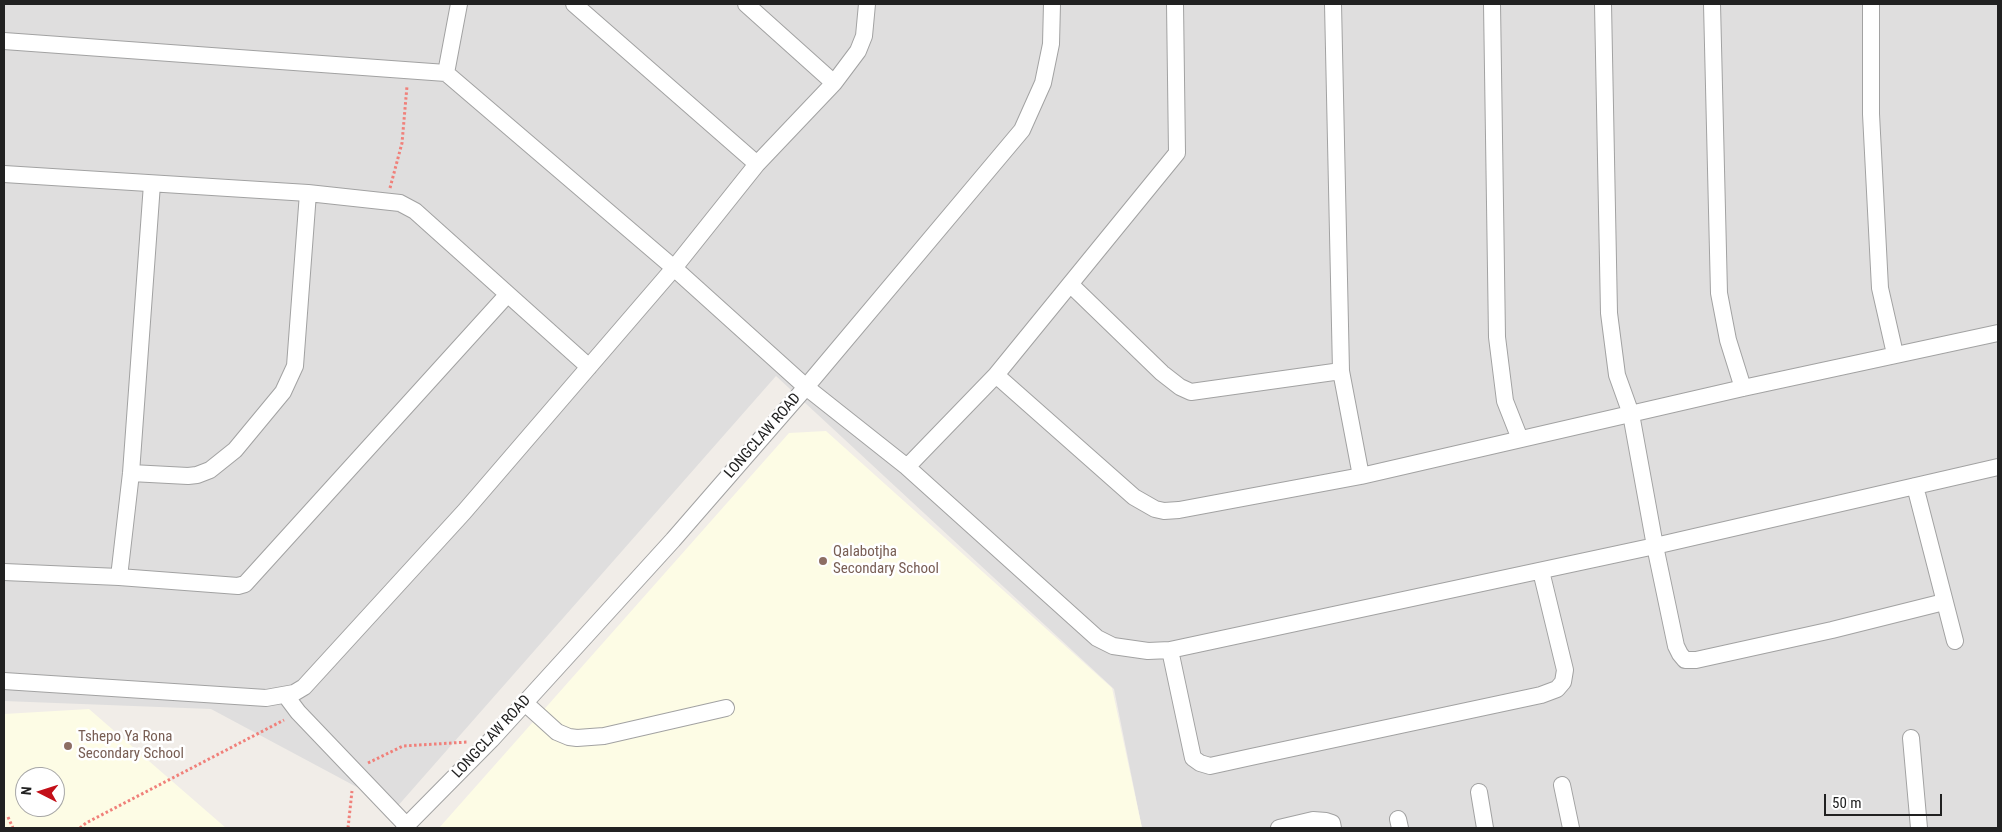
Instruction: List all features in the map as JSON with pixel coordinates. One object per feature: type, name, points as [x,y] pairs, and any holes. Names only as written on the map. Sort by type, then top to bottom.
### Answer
[{"type":"street","points":[[446,72],[460,4]]},
{"type":"street","points":[[574,4],[757,164]]},
{"type":"street","points":[[746,4],[834,83]]},
{"type":"street","points":[[4,681],[266,698],[286,696],[304,688],[464,512],[674,268],[757,164],[834,83],[858,51],[864,36],[867,4]]},
{"type":"street","name":"LONGCLAW ROAD","points":[[405,827],[491,740],[673,540],[806,387],[1022,130],[1043,82],[1051,44],[1052,4]]},
{"type":"street","points":[[907,467],[996,375],[1177,153],[1175,4]]},
{"type":"street","points":[[1333,4],[1341,371],[1361,476]]},
{"type":"street","points":[[1492,4],[1497,337],[1505,401],[1520,439]]},
{"type":"street","points":[[1603,4],[1609,313],[1617,374],[1631,414],[1676,646],[1683,658],[1688,661],[1832,630],[1944,602]]},
{"type":"street","points":[[1712,4],[1718,293],[1728,340],[1743,388]]},
{"type":"street","points":[[1871,4],[1871,114],[1880,288],[1895,354]]},
{"type":"street","points":[[4,41],[446,72],[674,268],[806,387],[907,467],[1098,638],[1113,646],[1133,650],[1170,650],[1656,546],[1998,467]]},
{"type":"street","points":[[4,174],[308,194],[400,203],[415,211],[589,367]]},
{"type":"street","points":[[119,577],[132,473],[152,184]]},
{"type":"street","points":[[132,473],[188,476],[210,470],[235,450],[283,392],[295,366],[308,194]]},
{"type":"street","points":[[1070,284],[1162,373],[1180,387],[1191,392],[1341,371]]},
{"type":"street","points":[[4,572],[119,577],[238,586],[245,584],[507,295]]},
{"type":"street","points":[[996,375],[1134,497],[1155,509],[1164,511],[1179,510],[1361,476],[1743,388],[1998,333]]},
{"type":"street","points":[[1915,486],[1955,641]]},
{"type":"street","points":[[1170,650],[1193,758],[1200,763],[1210,766],[1541,695],[1557,689],[1563,682],[1565,670],[1541,571]]},
{"type":"street","points":[[286,696],[298,712],[405,827]]},
{"type":"street","points":[[525,703],[557,732],[577,738],[604,736],[726,708]]},
{"type":"street","points":[[1910,738],[1919,828]]},
{"type":"street","points":[[1562,785],[1571,828]]},
{"type":"street","points":[[1479,792],[1485,828]]},
{"type":"street","points":[[1279,828],[1313,820],[1326,820],[1332,823],[1333,828]]},
{"type":"path","points":[[386,201],[402,143],[409,70]]},
{"type":"path","points":[[80,828],[86,823],[298,712]]},
{"type":"path","points":[[348,828],[354,770],[403,746],[491,740]]},
{"type":"path","points":[[8,816],[13,828]]},
{"type":"shaded area","points":[[4,4],[1998,4],[1998,828],[1142,828],[1114,689],[776,376],[396,808],[211,709],[4,701]]},
{"type":"shaded area","name":"Qalabotjha Secondary School","points":[[826,431],[1112,688],[1142,828],[439,828],[789,433]]},
{"type":"shaded area","name":"Tshepo Ya Rona Secondary School","points":[[89,709],[226,828],[4,828],[4,714]]},
{"type":"place","name":"Qalabotjha Secondary School","points":[[823,561]]},
{"type":"place","name":"Tshepo Ya Rona Secondary School","points":[[68,746]]}]
